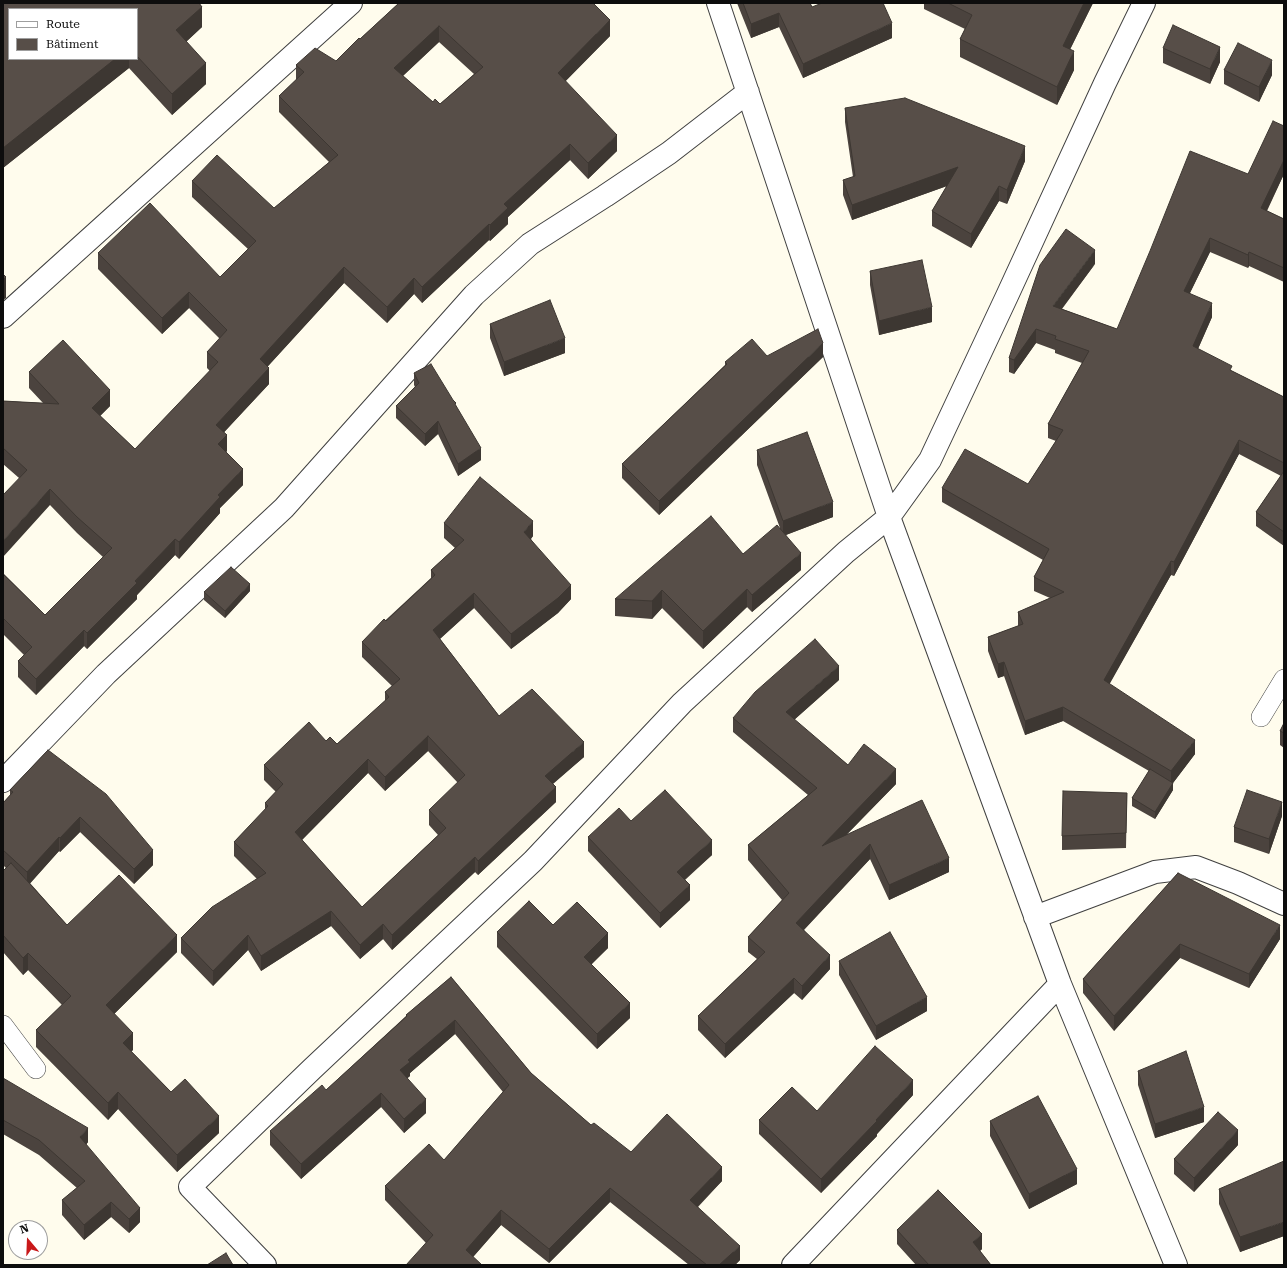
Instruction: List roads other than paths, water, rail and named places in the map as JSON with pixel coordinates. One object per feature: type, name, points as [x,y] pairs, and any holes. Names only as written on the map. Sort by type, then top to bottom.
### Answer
[{"type":"street","points":[[3,317],[351,3]]},
{"type":"street","points":[[718,3],[889,517],[1060,984],[1176,1265]]},
{"type":"street","points":[[265,1265],[190,1187],[312,1069],[533,861],[682,703],[846,552],[889,517],[930,460],[1141,4]]},
{"type":"street","points":[[3,781],[106,674],[284,508],[474,294],[530,244],[669,153],[748,92]]},
{"type":"street","points":[[1036,917],[1155,872],[1196,867],[1238,883],[1284,904]]},
{"type":"street","points":[[794,1265],[1060,984]]},
{"type":"lane","points":[[1261,718],[1284,679]]},
{"type":"lane","points":[[3,1024],[36,1069]]}]
